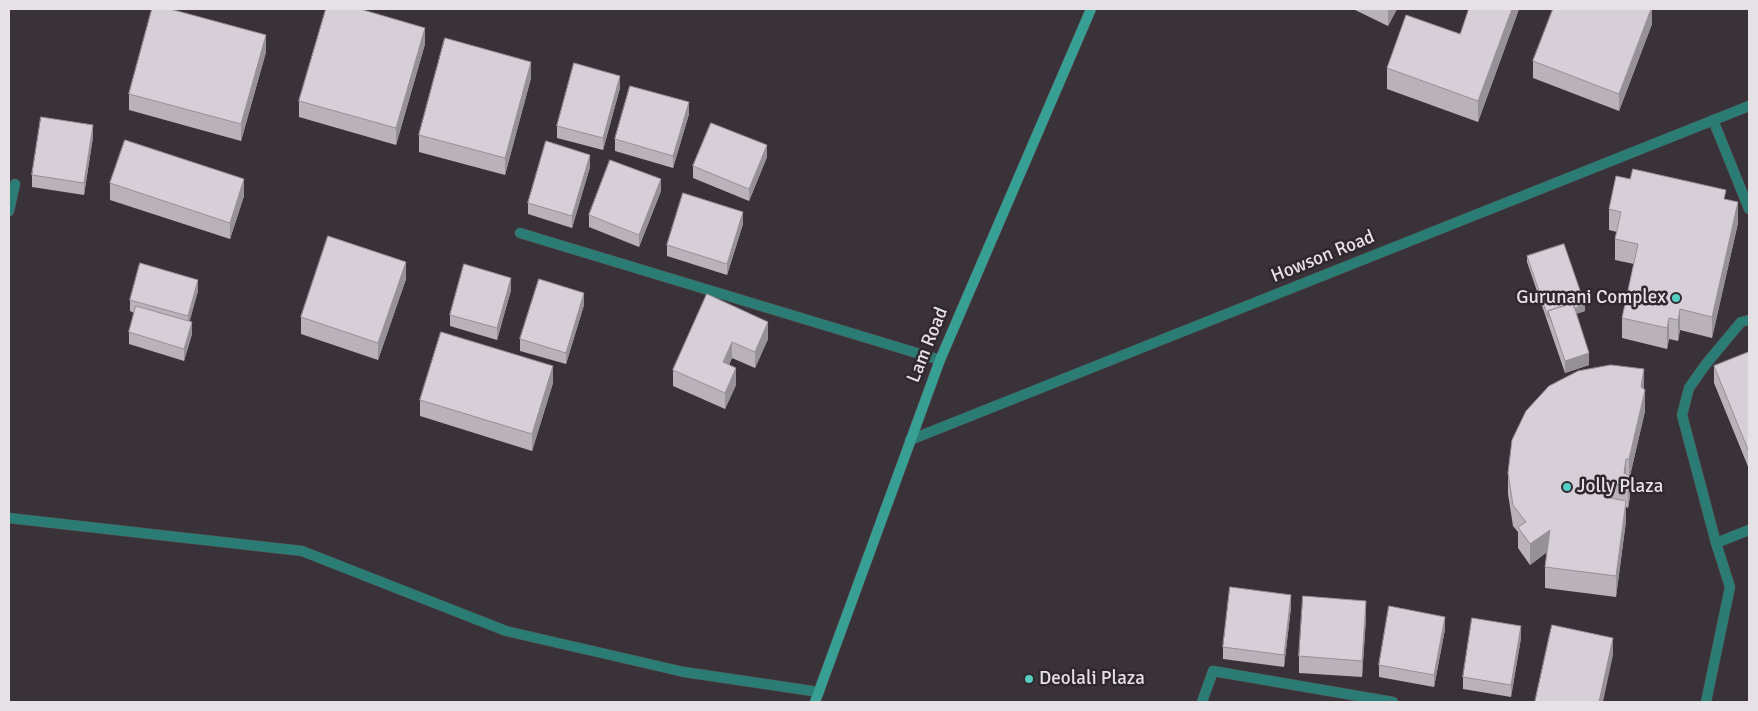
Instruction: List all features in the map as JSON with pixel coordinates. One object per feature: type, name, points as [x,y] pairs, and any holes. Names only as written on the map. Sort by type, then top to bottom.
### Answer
[{"type":"main road","name":"Lam Road","points":[[815,702],[940,360],[1091,9]]},
{"type":"street","name":"Howson Road","points":[[910,440],[1749,106]]},
{"type":"street","points":[[1713,120],[1749,209]]},
{"type":"street","points":[[9,211],[15,184]]},
{"type":"street","points":[[520,233],[940,360]]},
{"type":"street","points":[[1706,702],[1730,586],[1716,543],[1682,415],[1689,388],[1741,322],[1749,320]]},
{"type":"street","points":[[9,518],[302,551],[506,631],[684,672],[819,692]]},
{"type":"street","points":[[1716,543],[1749,530]]},
{"type":"street","points":[[1202,702],[1213,671],[1340,698],[1393,702]]},
{"type":"building","points":[[152,9],[170,9],[266,35],[241,124],[129,94]]},
{"type":"building","points":[[326,9],[360,9],[425,28],[396,128],[299,101]]},
{"type":"building","points":[[1469,9],[1512,9],[1478,101],[1387,68],[1406,15],[1460,34]]},
{"type":"building","points":[[1553,9],[1651,9],[1619,94],[1533,61]]},
{"type":"building","points":[[445,38],[531,62],[505,158],[419,135]]},
{"type":"building","points":[[574,63],[620,76],[603,138],[557,126]]},
{"type":"building","points":[[630,86],[689,102],[673,156],[615,139]]},
{"type":"building","points":[[41,117],[93,125],[84,183],[32,175]]},
{"type":"building","points":[[711,123],[767,145],[749,189],[693,166]]},
{"type":"building","points":[[125,140],[244,179],[230,223],[110,183]]},
{"type":"building","points":[[546,141],[590,155],[572,216],[528,203]]},
{"type":"building","points":[[610,160],[661,179],[639,235],[589,215]]},
{"type":"building","name":"Gurunani Complex","points":[[1633,169],[1726,190],[1724,199],[1738,202],[1712,317],[1680,309],[1678,320],[1669,318],[1667,328],[1622,318],[1638,244],[1615,239],[1621,212],[1609,209],[1616,176],[1630,179]]},
{"type":"building","points":[[683,193],[743,212],[727,264],[667,245]]},
{"type":"building","points":[[328,236],[406,262],[378,343],[301,317]]},
{"type":"building","points":[[1564,244],[1585,305],[1574,308],[1573,303],[1548,311],[1548,317],[1527,256]]},
{"type":"building","points":[[140,263],[198,280],[188,316],[130,300]]},
{"type":"building","points":[[464,264],[511,278],[497,328],[450,315]]},
{"type":"building","points":[[539,279],[584,293],[566,353],[520,339]]},
{"type":"building","points":[[707,294],[768,322],[755,352],[732,342],[723,362],[736,368],[725,393],[673,370]]},
{"type":"building","points":[[1573,303],[1589,353],[1565,361],[1548,311]]},
{"type":"building","points":[[136,306],[192,322],[184,349],[129,332]]},
{"type":"building","points":[[441,332],[553,366],[532,434],[420,400]]},
{"type":"building","points":[[1749,352],[1749,452],[1714,366]]},
{"type":"building","name":"Jolly Plaza","points":[[1611,365],[1644,369],[1641,387],[1645,390],[1629,459],[1626,459],[1624,473],[1630,476],[1628,487],[1610,483],[1610,498],[1626,501],[1616,576],[1545,567],[1550,530],[1530,544],[1518,527],[1526,522],[1513,505],[1508,473],[1512,440],[1526,411],[1549,386],[1578,371]]},
{"type":"building","points":[[1230,587],[1291,595],[1284,655],[1223,647]]},
{"type":"building","points":[[1303,596],[1366,601],[1362,661],[1299,656]]},
{"type":"building","points":[[1389,606],[1445,617],[1434,675],[1379,665]]},
{"type":"building","points":[[1472,618],[1521,626],[1511,685],[1463,677]]},
{"type":"building","points":[[1552,625],[1613,638],[1599,702],[1535,702]]},
{"type":"place","name":"Gurunani Complex","points":[[1676,298]]},
{"type":"place","name":"Jolly Plaza","points":[[1567,487]]},
{"type":"place","name":"Deolali Plaza","points":[[1029,679]]}]
